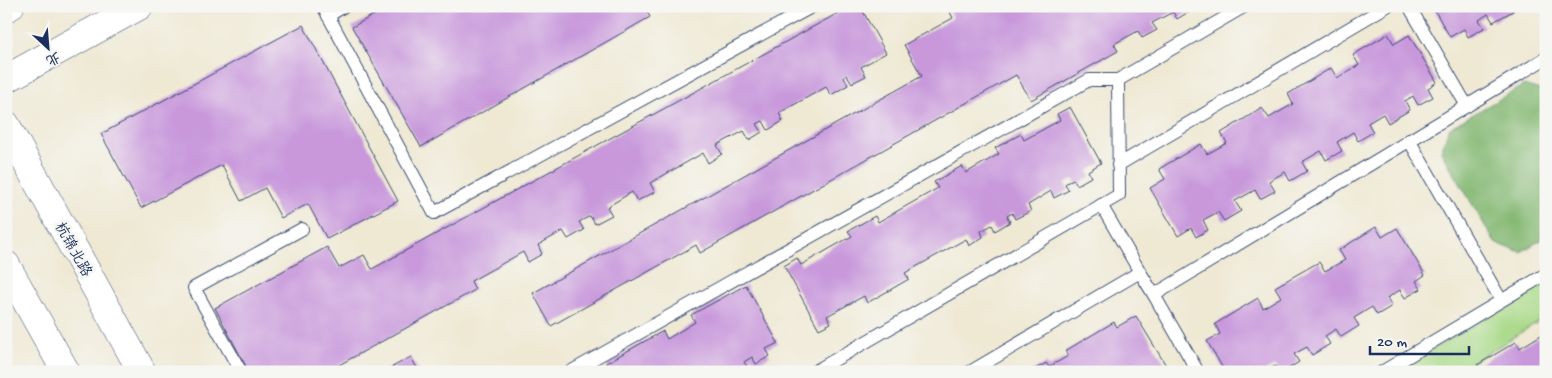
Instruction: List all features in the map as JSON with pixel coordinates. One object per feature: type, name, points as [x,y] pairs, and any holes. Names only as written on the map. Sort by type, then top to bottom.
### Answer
[{"type":"main road","points":[[6,8],[10,6]]},
{"type":"main road","points":[[6,79],[139,6]]},
{"type":"main road","name":"杭锦北路","points":[[6,125],[142,372]]},
{"type":"main road","points":[[6,265],[66,372]]},
{"type":"lane","points":[[344,6],[325,11],[434,213],[813,6]]},
{"type":"lane","points":[[570,372],[1089,80],[1118,80],[1245,6]]},
{"type":"lane","points":[[1118,165],[1387,6]]},
{"type":"lane","points":[[1408,6],[1467,106]]},
{"type":"lane","points":[[1154,295],[1546,58]]},
{"type":"lane","points":[[819,371],[1119,195],[1118,80]]},
{"type":"lane","points":[[1409,140],[1501,300]]},
{"type":"lane","points":[[1101,206],[1198,372]]},
{"type":"lane","points":[[241,372],[194,288],[302,229]]},
{"type":"lane","points":[[970,372],[1140,272]]},
{"type":"lane","points":[[1382,372],[1546,274]]},
{"type":"green space","points":[[1524,85],[1546,92],[1546,237],[1521,252],[1495,243],[1441,151],[1449,128]]},
{"type":"green space","points":[[1546,281],[1546,317],[1457,372],[1395,372]]},
{"type":"building","points":[[390,6],[644,6],[650,17],[421,147],[352,27]]},
{"type":"building","points":[[851,6],[860,6],[886,53],[861,67],[866,76],[852,83],[847,75],[844,77],[848,85],[831,95],[826,87],[779,113],[783,121],[768,130],[763,121],[757,124],[762,132],[749,140],[744,131],[717,145],[722,154],[708,163],[703,153],[650,183],[655,192],[637,201],[632,192],[607,207],[612,215],[595,224],[590,216],[579,222],[584,230],[568,239],[563,231],[538,245],[542,254],[528,262],[523,252],[471,281],[475,290],[330,370],[331,372],[249,372],[215,308],[327,247],[339,268],[364,255],[372,269]]},
{"type":"building","points":[[947,6],[1190,6],[1192,10],[1177,19],[1173,12],[1152,23],[1157,30],[1142,38],[1138,31],[1114,44],[1118,51],[1031,100],[1016,75],[700,253],[696,245],[551,326],[533,293],[922,76],[904,45],[953,18]]},
{"type":"building","points":[[1432,6],[1510,6],[1513,11],[1493,22],[1488,14],[1479,20],[1484,28],[1468,37],[1464,29],[1450,37]]},
{"type":"building","points":[[303,25],[398,201],[327,239],[308,204],[281,218],[265,188],[241,201],[222,165],[141,208],[101,134]]},
{"type":"building","points":[[1388,34],[1394,44],[1409,35],[1437,82],[1428,88],[1433,97],[1418,105],[1413,96],[1405,101],[1410,110],[1388,123],[1383,114],[1368,123],[1373,132],[1358,141],[1353,132],[1337,142],[1342,151],[1326,160],[1321,151],[1302,162],[1307,171],[1290,181],[1285,172],[1269,181],[1275,191],[1260,199],[1255,190],[1235,201],[1241,211],[1224,221],[1218,212],[1203,220],[1208,230],[1196,237],[1191,228],[1178,236],[1150,188],[1165,179],[1159,169],[1201,144],[1207,154],[1227,143],[1221,133],[1262,108],[1269,118],[1293,104],[1288,94],[1331,68],[1337,78],[1359,65],[1353,55]]},
{"type":"building","points":[[1070,107],[1101,163],[1088,171],[1091,177],[1077,185],[1073,179],[1065,184],[1069,190],[1054,198],[1051,191],[1028,205],[1031,211],[1015,219],[1012,213],[1007,216],[1010,222],[995,231],[992,225],[981,231],[983,237],[969,246],[966,239],[905,273],[909,279],[867,303],[864,296],[827,316],[831,323],[819,329],[784,266],[797,258],[801,265],[852,236],[848,231],[875,216],[878,222],[938,188],[934,182],[962,166],[966,173],[999,154],[995,148],[1021,134],[1024,140],[1060,120],[1057,114]]},
{"type":"building","points":[[1376,227],[1382,237],[1397,228],[1425,275],[1416,281],[1421,289],[1405,298],[1400,290],[1387,298],[1392,306],[1377,315],[1372,307],[1354,318],[1359,326],[1341,337],[1336,329],[1325,336],[1330,344],[1312,355],[1307,347],[1294,354],[1299,362],[1283,372],[1278,372],[1275,366],[1264,372],[1225,372],[1207,341],[1220,334],[1215,324],[1258,298],[1263,308],[1281,297],[1275,287],[1319,262],[1325,271],[1345,260],[1339,250]]},
{"type":"building","points":[[746,285],[778,343],[766,349],[770,356],[756,364],[752,357],[744,362],[748,368],[741,372],[610,372],[606,363],[663,331],[667,339],[695,322],[691,315]]},
{"type":"building","points":[[1136,316],[1170,372],[1030,372],[1046,363],[1049,367],[1068,356],[1065,351],[1114,322],[1117,327]]},
{"type":"building","points":[[1546,332],[1546,372],[1482,372],[1477,365],[1516,342],[1520,348]]},
{"type":"building","points":[[411,357],[419,372],[383,372]]}]
